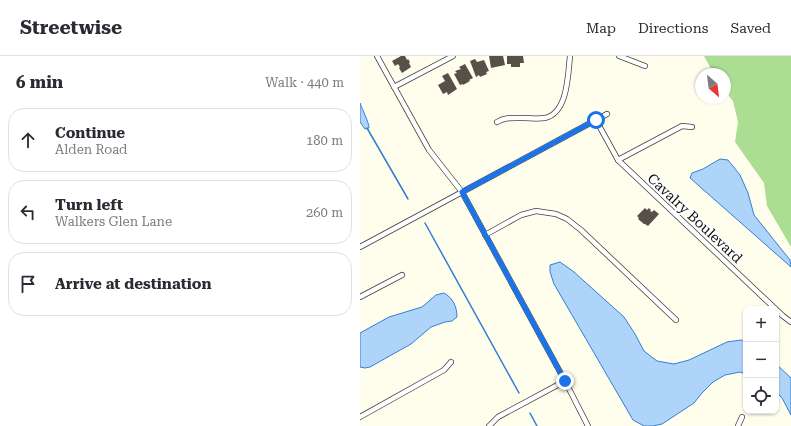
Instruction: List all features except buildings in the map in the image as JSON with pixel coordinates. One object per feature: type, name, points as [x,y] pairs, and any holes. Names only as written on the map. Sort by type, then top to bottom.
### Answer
[{"type":"street","points":[[377,56],[429,150],[462,192],[588,426]]},
{"type":"street","points":[[394,87],[453,56]]},
{"type":"street","points":[[496,122],[503,118],[546,118],[555,113],[565,96],[570,56]]},
{"type":"street","points":[[619,56],[645,66]]},
{"type":"street","points":[[360,247],[607,114]]},
{"type":"street","name":"Cavalry Boulevard","points":[[596,120],[618,160],[791,322]]},
{"type":"street","points":[[618,160],[682,126],[692,127]]},
{"type":"street","points":[[485,235],[521,215],[536,212],[556,214],[567,219],[581,230],[676,320]]},
{"type":"street","points":[[360,297],[402,274]]},
{"type":"street","points":[[360,417],[444,370],[451,362]]},
{"type":"street","points":[[489,426],[498,417],[565,381]]},
{"type":"street","points":[[738,426],[742,418]]},
{"type":"green space","points":[[704,56],[791,56],[791,247],[767,206],[764,183],[735,142],[738,122],[733,101],[731,98],[731,68],[711,68]]},
{"type":"water","points":[[360,103],[369,128],[365,129],[360,122]]},
{"type":"water","points":[[720,159],[728,160],[740,175],[748,193],[754,215],[790,260],[791,267],[690,178],[692,173],[703,169]]},
{"type":"water","points":[[560,262],[574,272],[624,317],[644,351],[657,361],[674,364],[689,360],[727,342],[741,340],[743,341],[743,373],[740,372],[725,375],[713,382],[694,403],[662,424],[644,426],[633,420],[554,284],[550,272],[550,265]]},
{"type":"water","points":[[444,293],[450,297],[454,303],[457,317],[452,321],[431,327],[411,344],[370,367],[360,367],[360,333],[389,317],[422,307],[436,295]]},
{"type":"water","points":[[779,367],[791,378],[791,415],[779,395]]},
{"type":"waterway","points":[[367,128],[408,199]]},
{"type":"waterway","points":[[425,223],[519,393]]},
{"type":"waterway","points":[[530,413],[537,426]]},
{"type":"route","points":[[565,381],[462,192],[596,120]]}]
